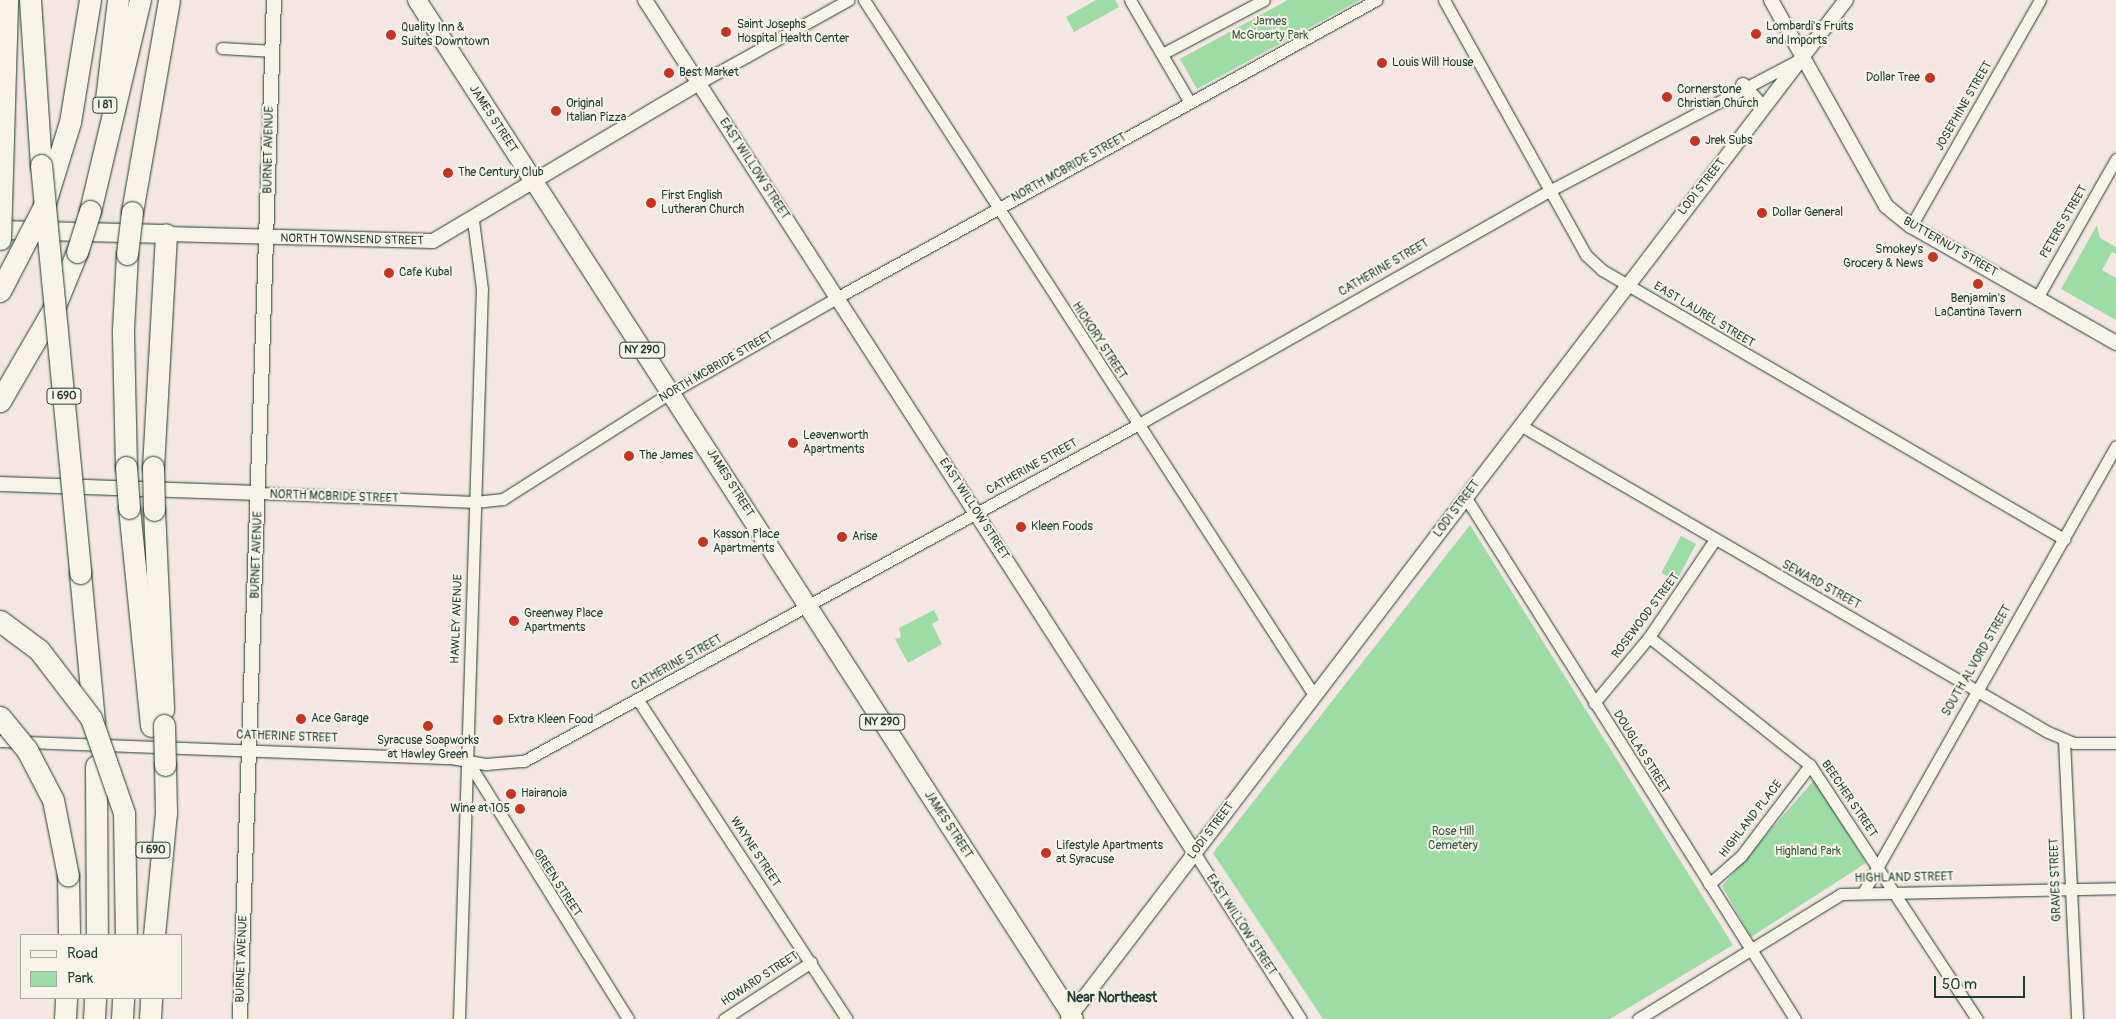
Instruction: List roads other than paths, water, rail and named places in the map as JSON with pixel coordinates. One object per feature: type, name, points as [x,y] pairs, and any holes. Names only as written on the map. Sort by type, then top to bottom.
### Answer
[{"type":"highway","points":[[0,239],[7,0]]},
{"type":"highway","name":"I 690","points":[[30,0],[34,82],[94,722],[97,934]]},
{"type":"highway","points":[[34,82],[37,0]]},
{"type":"highway","name":"I 81","points":[[0,291],[44,206],[70,122],[90,0]]},
{"type":"highway","name":"I 81","points":[[0,401],[54,308],[77,252],[90,211],[118,0]]},
{"type":"highway","points":[[90,211],[140,0]]},
{"type":"highway","name":"I 690","points":[[154,934],[159,765],[157,725],[129,508],[126,466],[123,330],[127,254],[132,212],[164,22],[170,0]]},
{"type":"highway","points":[[157,725],[153,467],[166,234]]},
{"type":"highway","points":[[0,621],[39,650],[92,718],[124,813],[126,934]]},
{"type":"highway","points":[[0,717],[27,750],[52,800],[68,876],[69,934]]},
{"type":"highway","points":[[65,1019],[66,999]]},
{"type":"highway","points":[[94,999],[94,1019]]},
{"type":"highway","points":[[122,1019],[123,999]]},
{"type":"highway","points":[[150,1019],[151,999]]},
{"type":"main road","name":"JAMES STREET","points":[[417,0],[1071,1018]]},
{"type":"main road","name":"NORTH TOWNSEND STREET","points":[[0,230],[166,234]]},
{"type":"street","name":"BURNET AVENUE","points":[[240,1019],[251,749],[274,0]]},
{"type":"street","name":"EAST WILLOW STREET","points":[[645,0],[838,297],[1301,1019]]},
{"type":"street","name":"NORTH TOWNSEND STREET","points":[[166,234],[433,241],[473,221],[534,182],[699,84],[848,0]]},
{"type":"street","name":"HICKORY STREET","points":[[864,0],[1137,425],[1314,695]]},
{"type":"street","points":[[1130,0],[1189,101]]},
{"type":"street","points":[[1162,54],[1264,0]]},
{"type":"street","name":"NORTH MCBRIDE STREET","points":[[0,484],[475,502],[516,492],[670,393],[1189,101],[1376,0]]},
{"type":"street","name":"EAST LAUREL STREET","points":[[1444,0],[1586,255],[1627,285],[2064,538]]},
{"type":"street","name":"BUTTERNUT STREET","points":[[1771,0],[1886,206],[1911,226],[2116,343]]},
{"type":"street","name":"LODI STREET","points":[[1071,1018],[1194,852],[1846,0]]},
{"type":"street","name":"JOSEPHINE STREET","points":[[1911,226],[2040,0]]},
{"type":"street","points":[[222,48],[272,51]]},
{"type":"street","name":"CATHERINE STREET","points":[[0,741],[251,749],[467,760],[524,761],[1137,425],[1549,190],[1743,85],[1802,58]]},
{"type":"street","points":[[1743,85],[1763,108]]},
{"type":"street","name":"PETERS STREET","points":[[2037,298],[2116,160]]},
{"type":"street","name":"HAWLEY AVENUE","points":[[459,1019],[482,289],[473,221]]},
{"type":"street","name":"SEWARD STREET","points":[[1520,425],[1714,541],[2064,740],[2116,743]]},
{"type":"street","name":"SOUTH ALVORD STREET","points":[[1864,891],[2116,446]]},
{"type":"street","name":"DOUGLAS STREET","points":[[1466,498],[1795,1019]]},
{"type":"street","name":"ROSEWOOD STREET","points":[[1594,703],[1649,636],[1714,541]]},
{"type":"street","name":"BEECHER STREET","points":[[1649,636],[1810,764],[1978,1019]]},
{"type":"street","name":"WAYNE STREET","points":[[638,700],[847,1019]]},
{"type":"street","name":"GRAVES STREET","points":[[2064,740],[2077,1019]]},
{"type":"street","name":"GREEN STREET","points":[[467,760],[628,1019]]},
{"type":"street","name":"HIGHLAND PLACE","points":[[1708,884],[1741,856],[1810,764]]},
{"type":"street","name":"HIGHLAND STREET","points":[[1638,1019],[1830,899],[1864,891],[2116,888]]},
{"type":"street","name":"HOWARD STREET","points":[[724,1019],[811,962]]},
{"type":"place","name":"Saint Josephs Hospital Health Center","points":[[726,32]]},
{"type":"place","name":"Lombardi's Fruits and Imports","points":[[1756,34]]},
{"type":"place","name":"Quality Inn & Suites Downtown","points":[[391,35]]},
{"type":"place","name":"Louis Will House","points":[[1382,63]]},
{"type":"place","name":"Best Market","points":[[669,73]]},
{"type":"place","name":"Dollar Tree","points":[[1930,78]]},
{"type":"place","name":"Cornerstone Christian Church","points":[[1667,97]]},
{"type":"place","name":"Original Italian Pizza","points":[[556,111]]},
{"type":"place","name":"Jrek Subs","points":[[1695,141]]},
{"type":"place","name":"The Century Club","points":[[448,173]]},
{"type":"place","name":"First English Lutheran Church","points":[[651,203]]},
{"type":"place","name":"Dollar General","points":[[1762,213]]},
{"type":"place","name":"Smokey's Grocery & News","points":[[1933,257]]},
{"type":"place","name":"Cafe Kubal","points":[[389,273]]},
{"type":"place","name":"Benjamin's LaCantina Tavern","points":[[1978,284]]},
{"type":"place","name":"Leavenworth Apartments","points":[[793,443]]},
{"type":"place","name":"The James","points":[[629,456]]},
{"type":"place","name":"Kleen Foods","points":[[1021,527]]},
{"type":"place","name":"Arise","points":[[842,537]]},
{"type":"place","name":"Kasson Place Apartments","points":[[703,542]]},
{"type":"place","name":"Greenway Place Apartments","points":[[514,621]]},
{"type":"place","name":"Ace Garage","points":[[301,719]]},
{"type":"place","name":"Extra Kleen Food","points":[[498,720]]},
{"type":"place","name":"Syracuse Soapworks at Hawley Green","points":[[428,726]]},
{"type":"place","name":"Hairanoia","points":[[511,794]]},
{"type":"place","name":"Wine at 105","points":[[520,809]]},
{"type":"place","name":"Lifestyle Apartments at Syracuse","points":[[1046,853]]},
{"type":"district","name":"Near Northeast","points":[[1112,998]]},
{"type":"park label","name":"James McGroarty Park","points":[[1270,29]]},
{"type":"park label","name":"Rose Hill Cemetery","points":[[1453,839]]},
{"type":"park label","name":"Highland Park","points":[[1808,852]]}]
